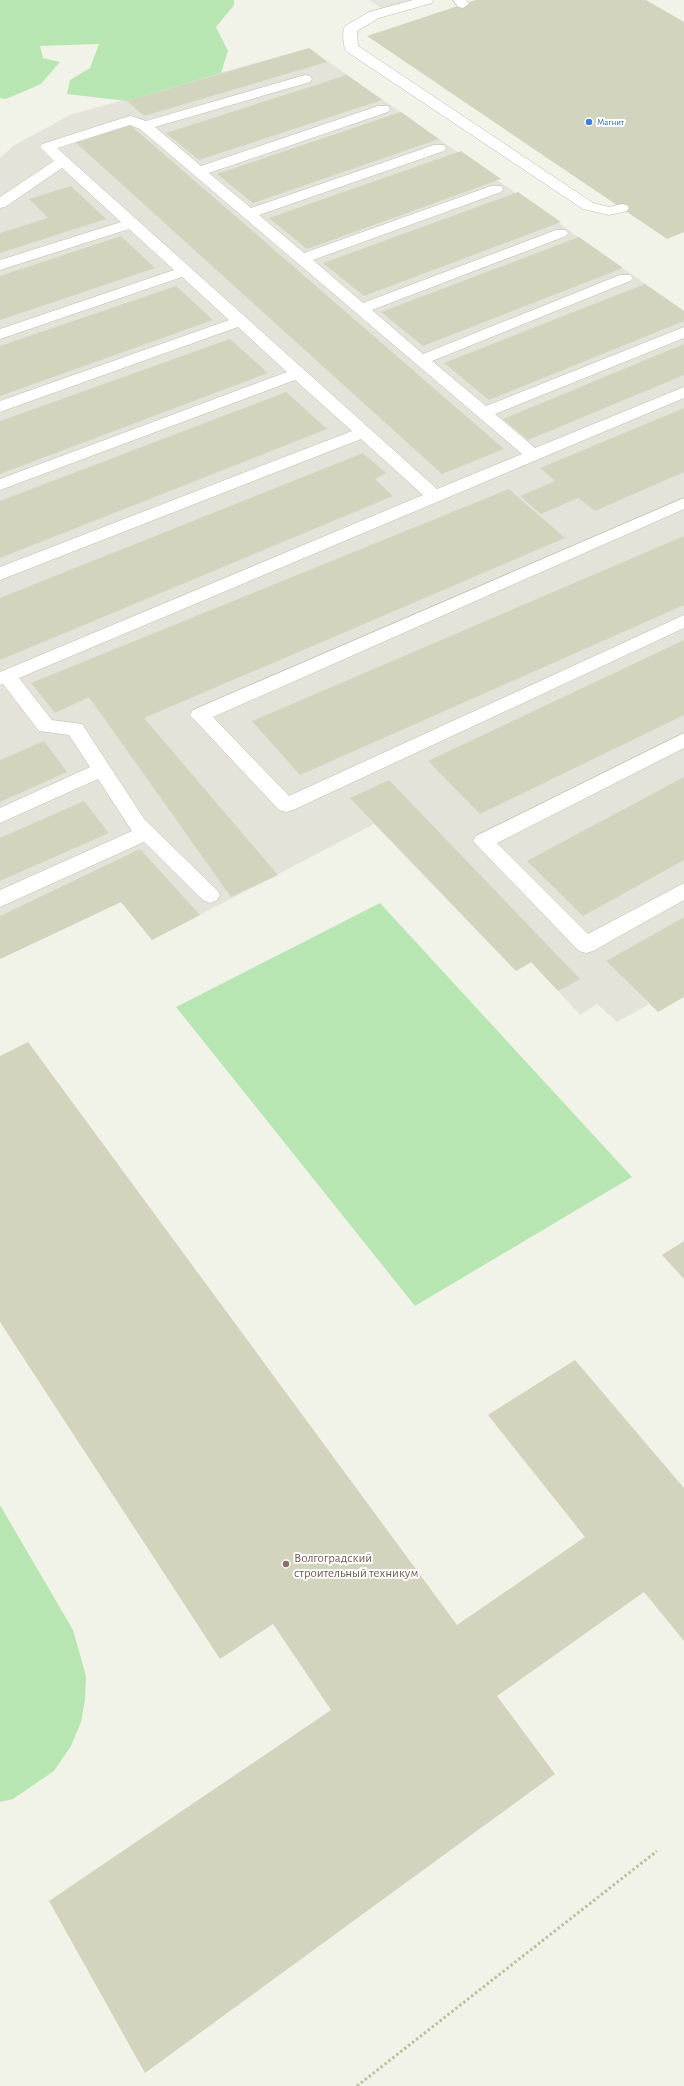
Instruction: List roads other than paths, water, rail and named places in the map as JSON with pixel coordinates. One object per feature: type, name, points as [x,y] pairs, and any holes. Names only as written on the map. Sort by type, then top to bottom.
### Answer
[{"type":"lane","points":[[432,14],[425,0],[398,3],[350,29],[352,48],[588,206],[610,210],[622,208]]},
{"type":"lane","points":[[145,126],[306,79]]},
{"type":"lane","points":[[199,172],[383,110]]},
{"type":"lane","points":[[435,497],[47,147],[131,120],[145,126],[533,455]]},
{"type":"lane","points":[[249,214],[439,148]]},
{"type":"lane","points":[[0,204],[63,161]]},
{"type":"lane","points":[[302,259],[496,189]]},
{"type":"lane","points":[[0,265],[132,223]]},
{"type":"lane","points":[[361,309],[561,233]]},
{"type":"lane","points":[[0,334],[185,271]]},
{"type":"lane","points":[[421,360],[625,278]]},
{"type":"lane","points":[[0,408],[241,321]]},
{"type":"lane","points":[[484,413],[684,332]]},
{"type":"lane","points":[[0,485],[298,373]]},
{"type":"lane","points":[[210,895],[138,824],[75,729],[46,726],[3,678],[684,392]]},
{"type":"lane","points":[[0,574],[363,432]]},
{"type":"lane","points":[[684,503],[200,715],[286,805],[684,621]]},
{"type":"lane","points":[[684,740],[482,841],[586,945],[684,891]]},
{"type":"lane","points":[[0,816],[102,769]]},
{"type":"lane","points":[[0,899],[146,832]]},
{"type":"place","name":"Магнит","points":[[589,122]]},
{"type":"place","name":"Волгоградский строительный техникум","points":[[286,1564]]}]
